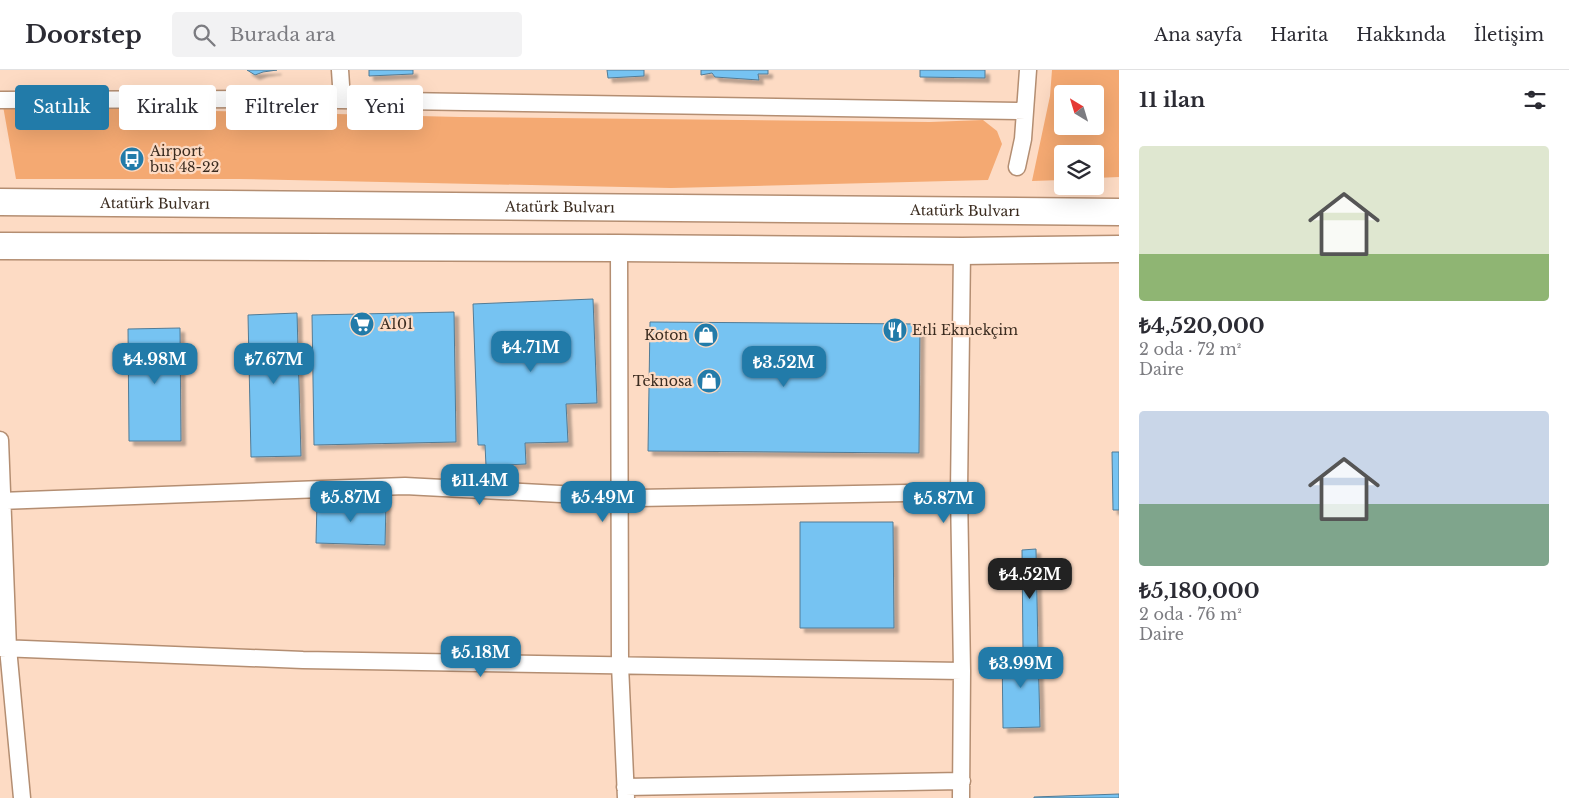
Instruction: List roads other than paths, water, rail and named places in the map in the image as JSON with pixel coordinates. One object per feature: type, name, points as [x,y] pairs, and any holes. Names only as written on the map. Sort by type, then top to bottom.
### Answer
[{"type":"main road","name":"Atatürk Bulvarı","points":[[0,202],[1119,212]]},
{"type":"main road","points":[[0,246],[962,251],[1119,249]]},
{"type":"street","points":[[340,70],[342,100]]},
{"type":"street","points":[[1017,167],[1022,139],[1028,70]]},
{"type":"street","points":[[0,100],[342,100],[1025,111]]},
{"type":"street","points":[[619,248],[620,665],[626,793],[962,781]]},
{"type":"street","points":[[961,798],[962,671],[959,492],[962,251]]},
{"type":"street","points":[[0,440],[4,648],[22,798]]},
{"type":"street","points":[[1,501],[405,486],[647,498],[959,492]]},
{"type":"street","points":[[4,648],[303,660],[962,671]]},
{"type":"place","name":"Airport bus 48-22","points":[[132,159]]},
{"type":"place","name":"A101","points":[[362,324]]},
{"type":"place","name":"Etli Ekmekçim","points":[[895,330]]},
{"type":"place","name":"Koton","points":[[706,335]]},
{"type":"place","name":"Teknosa","points":[[709,381]]}]
